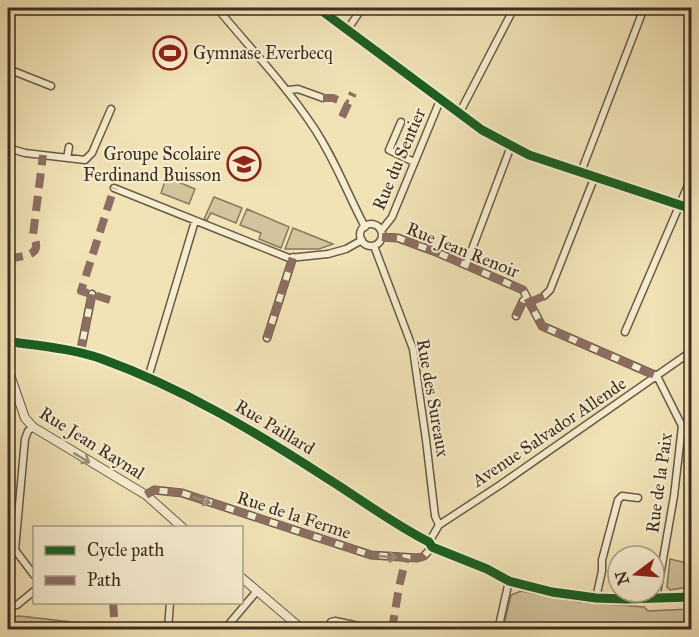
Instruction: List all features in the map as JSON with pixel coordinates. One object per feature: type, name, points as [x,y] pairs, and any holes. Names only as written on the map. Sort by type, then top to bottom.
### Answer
[{"type":"street","points":[[217,8],[288,90],[326,147],[365,227]]},
{"type":"street","points":[[318,8],[482,130],[511,146],[529,155],[692,208]]},
{"type":"street","points":[[348,29],[362,8]]},
{"type":"street","points":[[460,112],[514,8]]},
{"type":"street","points":[[580,172],[644,8]]},
{"type":"street","points":[[8,69],[51,86]]},
{"type":"street","points":[[288,90],[298,88],[323,98]]},
{"type":"street","name":"Rue du Sentier","points":[[382,234],[392,217],[441,98]]},
{"type":"street","points":[[8,148],[25,153],[85,160],[90,157],[111,109]]},
{"type":"street","points":[[401,122],[388,150],[414,162]]},
{"type":"street","points":[[465,265],[511,146]]},
{"type":"street","points":[[67,158],[69,147]]},
{"type":"street","points":[[625,332],[692,176]]},
{"type":"street","points":[[544,296],[550,290],[595,177]]},
{"type":"street","points":[[114,188],[280,255],[293,257],[328,254],[346,249],[362,240]]},
{"type":"street","points":[[148,378],[195,221]]},
{"type":"street","points":[[374,225],[382,234],[380,242],[374,246],[367,245],[362,240],[361,233],[365,227],[374,225]]},
{"type":"street","name":"Rue Jean Renoir","points":[[382,234],[398,238],[523,290],[542,326],[657,376]]},
{"type":"street","name":"Rue des Sureaux","points":[[374,246],[412,349],[435,516],[439,525]]},
{"type":"street","points":[[267,338],[293,257]]},
{"type":"street","points":[[80,354],[93,294]]},
{"type":"street","name":"Rue Jean Renoir","points":[[516,316],[523,300],[527,298]]},
{"type":"street","name":"Rue Paillard","points":[[8,344],[12,342],[80,354],[100,359],[148,378],[211,408],[254,432],[430,544],[488,569],[508,581],[552,592],[606,598]]},
{"type":"street","name":"Avenue Salvador Allende","points":[[430,544],[439,525],[692,351]]},
{"type":"street","name":"Rue Jean Raynal","points":[[8,369],[25,418],[33,427],[146,495],[181,526]]},
{"type":"street","name":"Rue de la Paix","points":[[657,376],[682,426],[666,544]]},
{"type":"street","points":[[33,427],[28,431],[25,439],[15,549],[33,574]]},
{"type":"street","name":"Rue de la Ferme","points":[[146,495],[154,490],[182,493],[371,555],[417,558],[424,556],[430,544]]},
{"type":"street","points":[[596,598],[602,560],[618,500],[622,496],[638,498]]},
{"type":"street","points":[[243,579],[303,630]]},
{"type":"street","points":[[498,630],[508,581]]},
{"type":"street","points":[[224,630],[257,591]]},
{"type":"street","points":[[8,608],[17,605],[33,592]]},
{"type":"street","name":"Rue Paillard","points":[[666,598],[692,597]]},
{"type":"street","points":[[168,630],[170,604]]},
{"type":"street","points":[[327,630],[331,622],[335,621],[378,630]]},
{"type":"shaded area","points":[[171,179],[195,189],[189,204],[161,193],[165,181]]},
{"type":"shaded area","points":[[214,197],[242,208],[236,223],[211,213],[207,220],[204,219]]},
{"type":"shaded area","points":[[247,209],[289,227],[281,248],[259,239],[261,233],[240,225]]},
{"type":"shaded area","points":[[293,228],[333,244],[319,249],[285,249]]},
{"type":"shaded area","points":[[670,559],[691,564],[689,587],[670,590],[667,587]]},
{"type":"shaded area","points":[[521,591],[579,602],[644,607],[648,611],[691,609],[691,629],[503,629],[511,595]]},
{"type":"shaded area","points":[[20,616],[114,627],[114,629],[8,629],[8,617]]},
{"type":"marked path","points":[[342,117],[353,93]]},
{"type":"marked path","points":[[323,98],[333,98],[348,104]]},
{"type":"marked path","points":[[8,259],[31,254],[36,247],[33,235],[43,155]]},
{"type":"marked path","points":[[110,300],[81,291],[114,188]]},
{"type":"marked path","points":[[382,237],[398,238],[436,252],[523,290],[542,326],[657,376]]},
{"type":"marked path","points":[[267,338],[293,257]]},
{"type":"marked path","points":[[80,354],[92,294]]},
{"type":"marked path","points":[[530,302],[544,296]]},
{"type":"marked path","points":[[516,316],[523,301],[527,298]]},
{"type":"marked path","points":[[146,495],[154,490],[182,493],[371,555],[417,558],[424,556],[432,547]]},
{"type":"marked path","points":[[392,630],[406,558]]},
{"type":"marked path","points":[[113,604],[115,630]]},
{"type":"cycle path","points":[[318,8],[482,130],[529,155],[692,209]]},
{"type":"cycle path","points":[[8,344],[12,342],[80,353],[102,359],[161,383],[271,443],[429,542],[432,547],[487,569],[509,581],[552,592],[596,598],[692,597]]},
{"type":"place","name":"Gymnase Everbecq","points":[[170,53]]},
{"type":"place","name":"Groupe Scolaire Ferdinand Buisson","points":[[244,164]]}]
